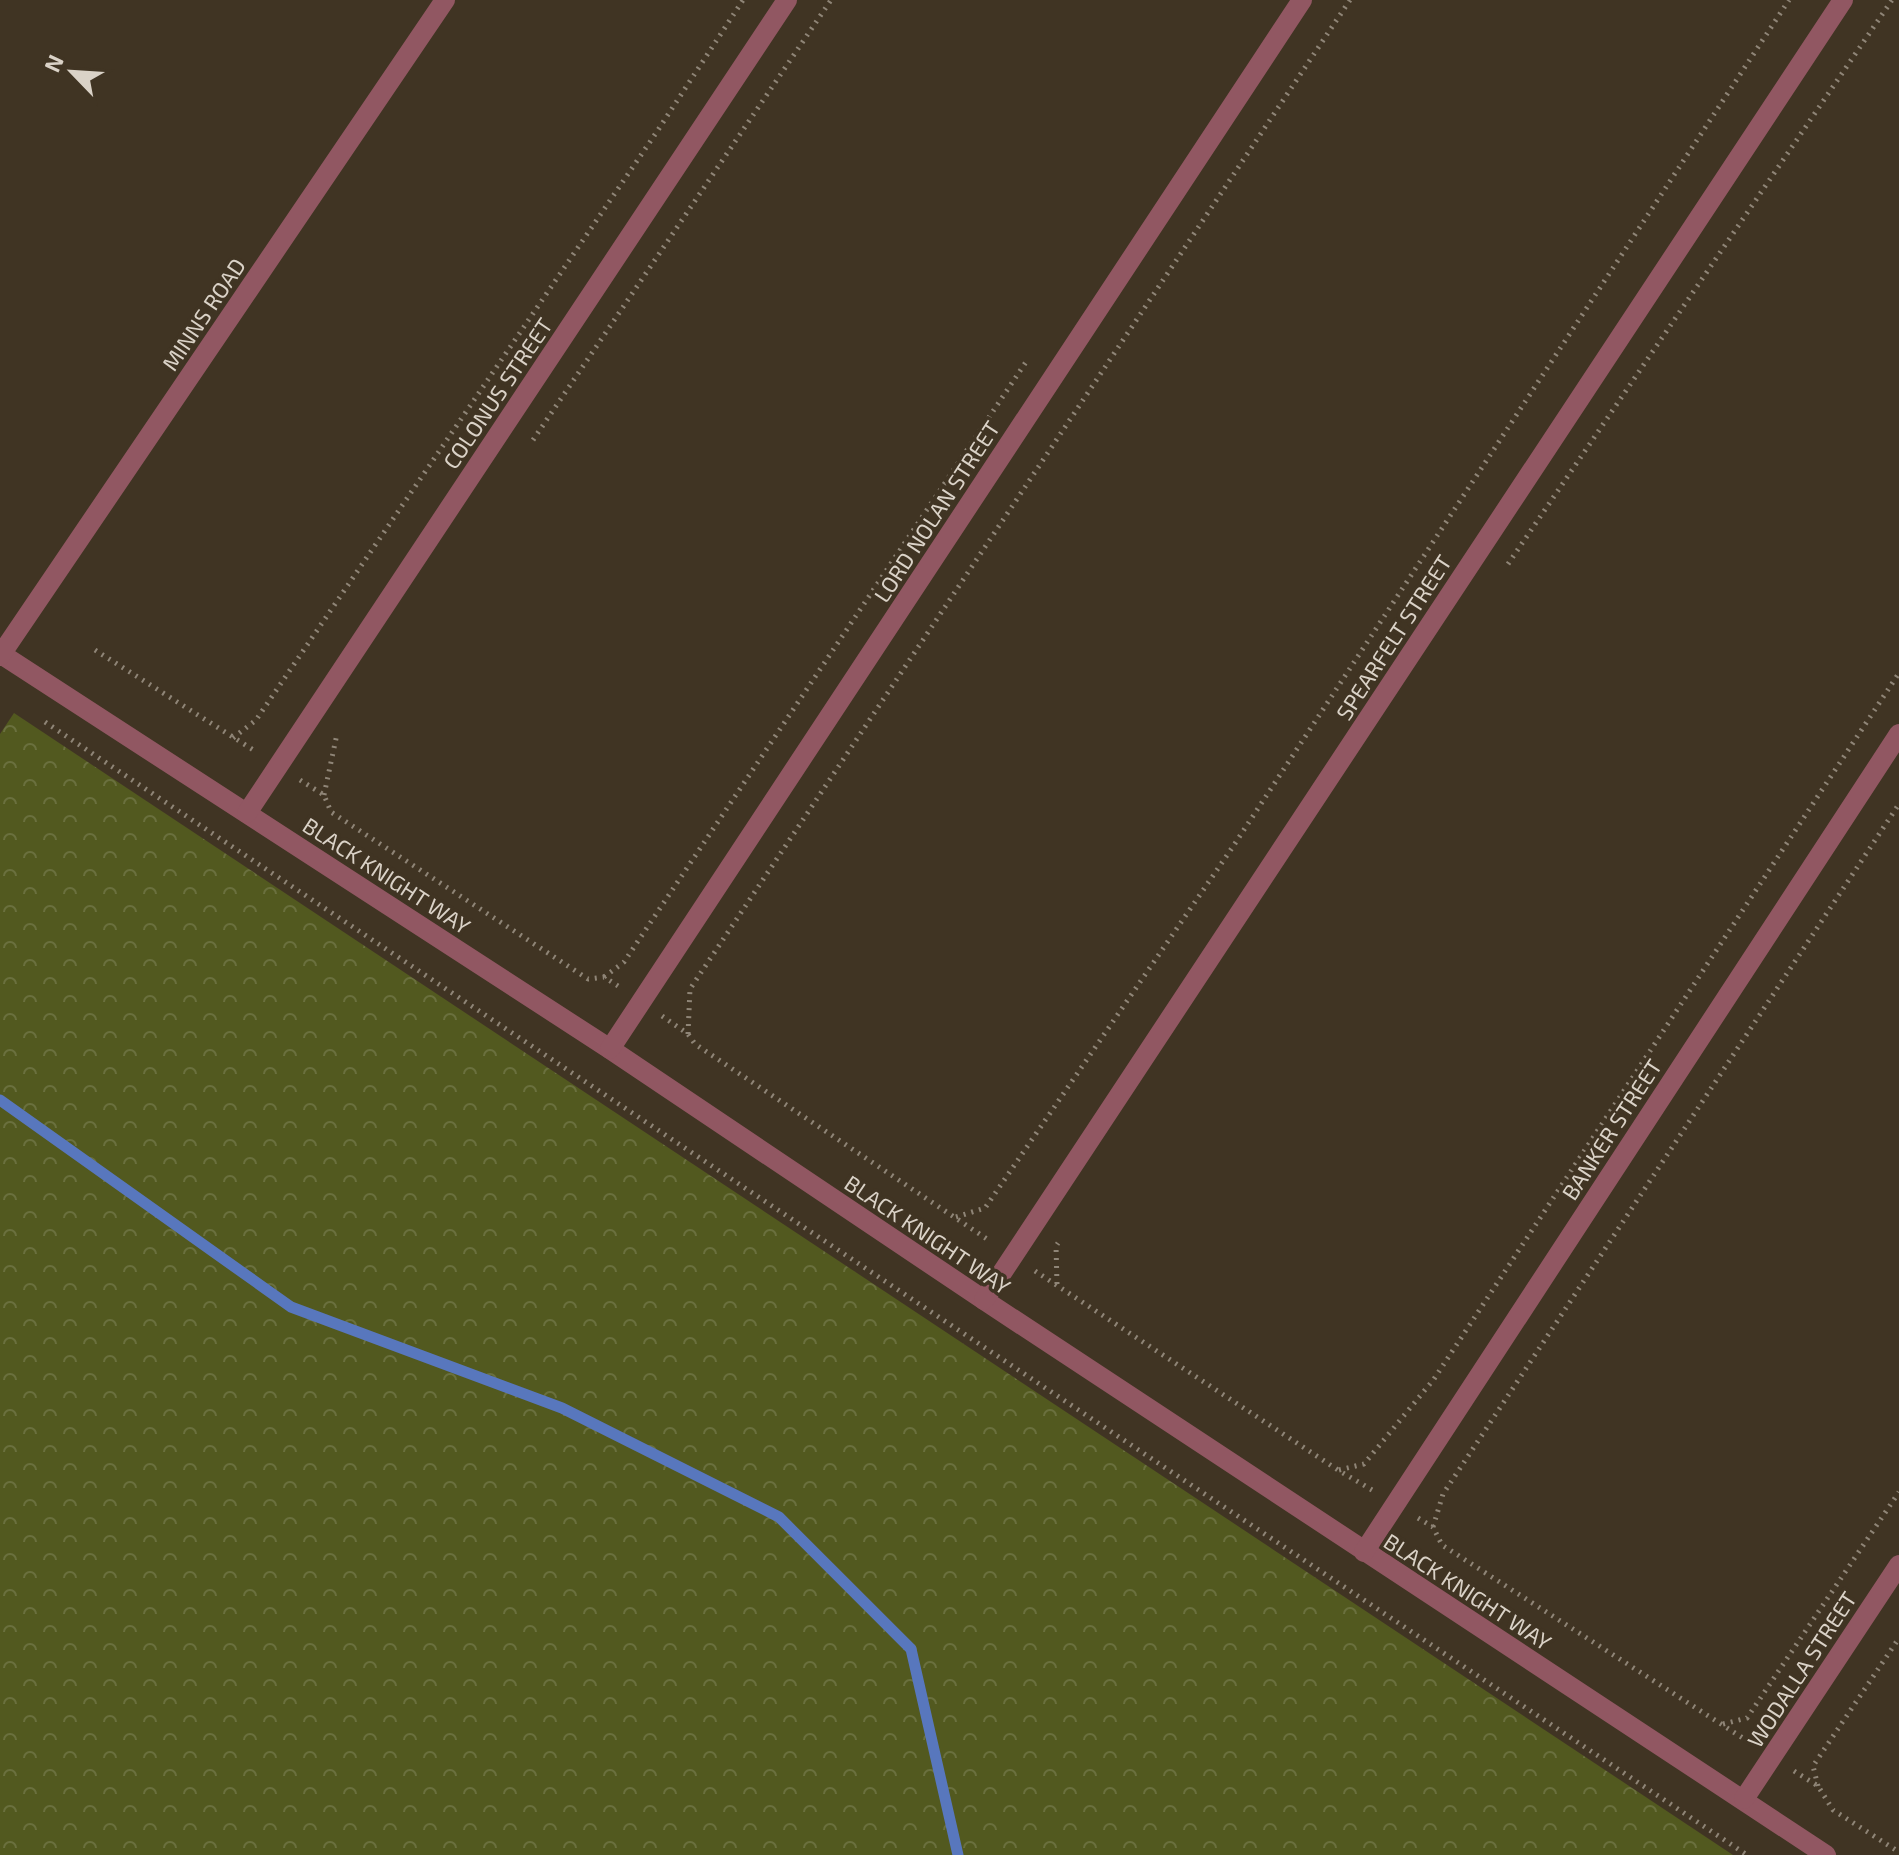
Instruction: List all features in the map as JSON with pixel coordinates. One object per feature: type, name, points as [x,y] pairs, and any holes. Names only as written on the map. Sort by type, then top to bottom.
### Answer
[{"type":"street","name":"MINNS ROAD","points":[[0,655],[445,0]]},
{"type":"street","name":"COLONUS STREET","points":[[247,813],[787,0]]},
{"type":"street","name":"LORD NOLAN STREET","points":[[610,1049],[1302,0]]},
{"type":"street","name":"SPEARFELT STREET","points":[[984,1300],[1843,0]]},
{"type":"street","name":"BLACK KNIGHT WAY","points":[[0,655],[610,1049],[1364,1552],[1826,1855]]},
{"type":"street","name":"BANKER STREET","points":[[1364,1552],[1899,734]]},
{"type":"street","name":"WODALLA STREET","points":[[1744,1799],[1899,1565]]},
{"type":"path","points":[[233,738],[256,720],[656,133],[743,0]]},
{"type":"path","points":[[529,445],[831,0]]},
{"type":"path","points":[[688,1034],[690,989],[1350,0]]},
{"type":"path","points":[[955,1217],[985,1208],[1232,848],[1789,0]]},
{"type":"path","points":[[1500,576],[1892,0]]},
{"type":"path","points":[[604,977],[624,962],[1029,356]]},
{"type":"path","points":[[1338,1470],[1364,1464],[1434,1379],[1899,673]]},
{"type":"path","points":[[45,722],[1747,1855]]},
{"type":"path","points":[[324,795],[335,737],[344,724]]},
{"type":"path","points":[[1433,1527],[1443,1494],[1899,804]]},
{"type":"path","points":[[1057,1285],[1056,1246],[1064,1233]]},
{"type":"path","points":[[1723,1725],[1747,1718],[1899,1492]]},
{"type":"path","points":[[1818,1786],[1813,1766],[1899,1638]]},
{"type":"green space","points":[[14,713],[1733,1855],[0,1855],[0,734]]},
{"type":"waterway","points":[[0,1100],[291,1307],[562,1408],[779,1517],[911,1649],[958,1855]]}]
